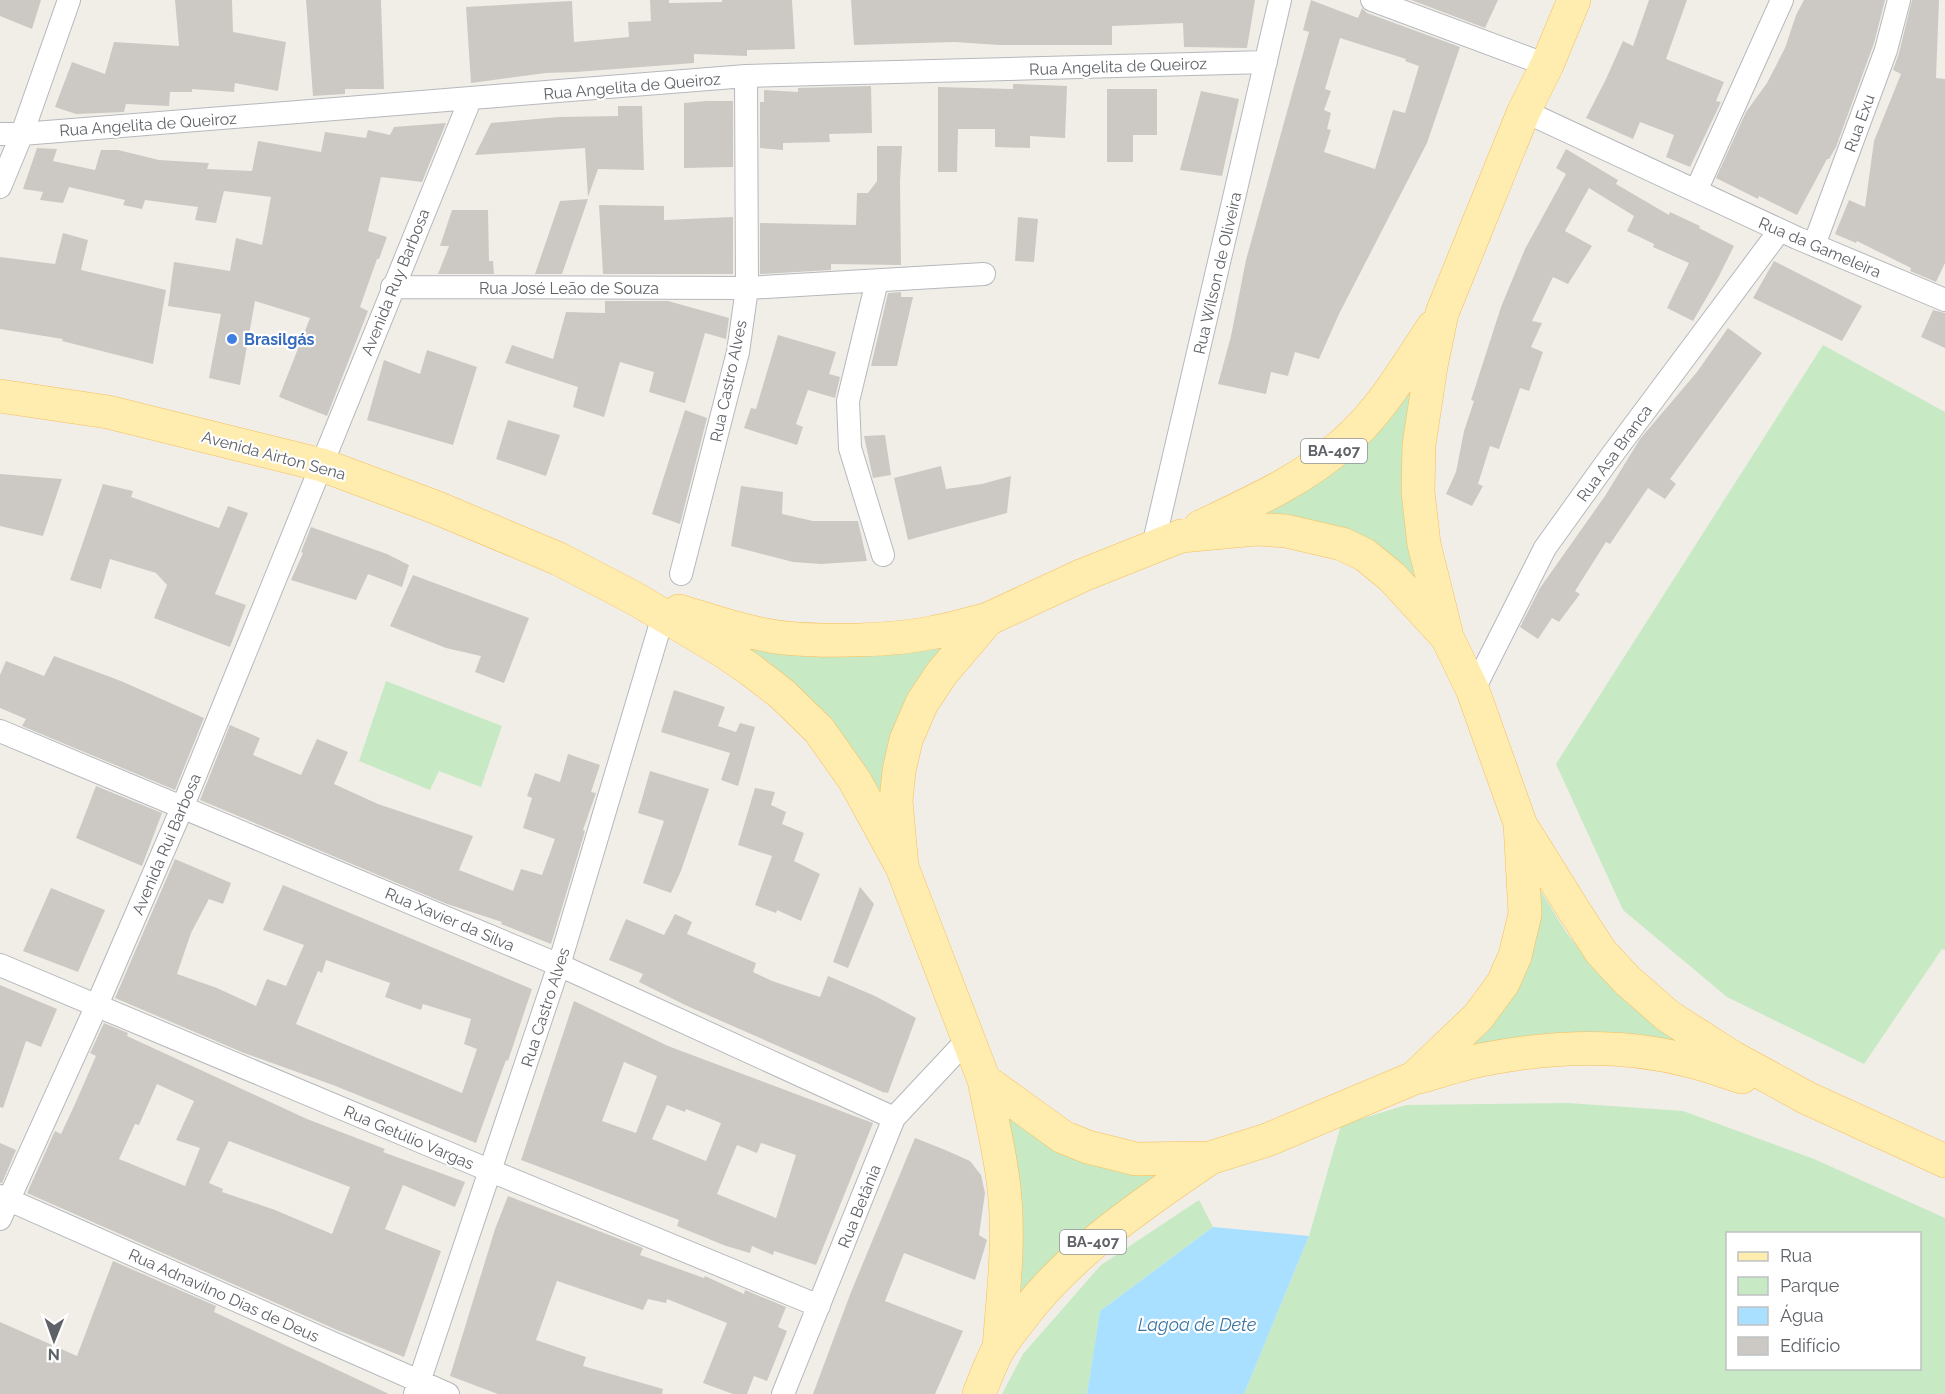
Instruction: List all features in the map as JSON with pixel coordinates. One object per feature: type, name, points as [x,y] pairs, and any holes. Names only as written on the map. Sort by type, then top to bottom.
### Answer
[{"type":"main road","name":"BA-407","points":[[1447,638],[1424,544],[1418,492],[1422,412],[1442,313],[1524,111],[1547,65],[1574,0]]},
{"type":"main road","name":"BA-407","points":[[1167,541],[1296,480],[1343,444],[1386,397],[1442,313]]},
{"type":"main road","name":"Avenida Airton Sena","points":[[0,396],[108,412],[322,465],[435,507],[559,559],[634,598]]},
{"type":"main road","points":[[634,598],[784,638],[905,637],[988,619],[1083,575],[1167,541],[1256,529],[1286,531],[1342,544],[1365,555],[1392,577],[1447,638],[1473,691],[1520,824],[1602,952],[1627,980],[1668,1016],[1693,1033],[1807,1098],[1945,1161]]},
{"type":"main road","points":[[634,598],[751,670],[782,694],[819,730],[855,781],[902,867],[984,1080],[1063,1137],[1088,1147],[1136,1159],[1209,1158],[1267,1140],[1414,1078],[1484,1059],[1537,1051],[1589,1048],[1635,1051],[1689,1060],[1807,1098]]},
{"type":"main road","points":[[902,867],[896,801],[899,771],[906,740],[922,703],[942,673],[988,619]]},
{"type":"main road","points":[[1414,1078],[1478,1017],[1503,983],[1515,956],[1525,914],[1520,824]]},
{"type":"main road","name":"BA-407","points":[[984,1080],[1000,1157],[1006,1223],[1006,1263],[999,1348]]},
{"type":"main road","name":"BA-407","points":[[979,1394],[999,1348],[1033,1303],[1094,1241],[1209,1158]]},
{"type":"street","points":[[0,187],[11,134],[69,0]]},
{"type":"street","name":"Rua Wilson de Oliveira","points":[[1167,541],[1280,0]]},
{"type":"street","points":[[1372,0],[1547,65]]},
{"type":"street","points":[[1696,191],[1782,0]]},
{"type":"street","name":"Rua Exu","points":[[1814,245],[1886,50],[1899,0]]},
{"type":"street","name":"Rua Angelita de Queiroz","points":[[11,134],[470,100],[746,76],[1266,62]]},
{"type":"street","name":"Rua Castro Alves","points":[[681,574],[738,352],[747,288],[746,76]]},
{"type":"street","name":"Avenida Ruy Barbosa","points":[[322,465],[392,287],[470,100]]},
{"type":"street","name":"Rua da Gameleira","points":[[1524,111],[1780,230],[1945,300]]},
{"type":"street","name":"Rua Asa Branca","points":[[1473,691],[1545,548],[1780,230]]},
{"type":"street","name":"Rua José Leão de Souza","points":[[392,287],[747,288],[984,274]]},
{"type":"street","points":[[877,280],[848,401],[850,448],[884,555]]},
{"type":"street","name":"Avenida Rui Barbosa","points":[[3,1205],[97,1005],[182,808],[322,465]]},
{"type":"street","name":"Rua Castro Alves","points":[[417,1388],[559,965],[663,616]]},
{"type":"street","name":"Rua Xavier da Silva","points":[[0,731],[559,965],[894,1118]]},
{"type":"street","name":"Rua Getúlio Vargas","points":[[0,965],[819,1306]]},
{"type":"street","name":"Rua Betânia","points":[[783,1394],[894,1118],[968,1039]]},
{"type":"street","name":"Rua Adnavilno Dias de Deus","points":[[3,1205],[417,1388],[448,1394]]},
{"type":"green space","points":[[1823,345],[1945,412],[1945,950],[1942,949],[1864,1064],[1727,997],[1623,910],[1556,764]]},
{"type":"green space","points":[[1419,367],[1419,589],[1256,517]]},
{"type":"green space","points":[[722,635],[956,639],[884,800]]},
{"type":"green space","points":[[386,681],[502,726],[481,787],[439,771],[430,790],[359,761]]},
{"type":"green space","points":[[1536,883],[1566,932],[1584,955],[1708,1054],[1463,1052]]},
{"type":"green space","points":[[1568,1103],[1683,1111],[1814,1159],[1945,1218],[1945,1394],[1244,1394],[1309,1236],[1341,1125],[1406,1105]]},
{"type":"green space","points":[[1004,1112],[1170,1171],[1122,1201],[1089,1227],[1061,1252],[1016,1306]]},
{"type":"green space","points":[[1199,1200],[1213,1227],[1100,1311],[1087,1394],[1002,1394],[1023,1354],[1101,1265]]},
{"type":"water","name":"Lagoa de Dete","points":[[1213,1227],[1309,1236],[1244,1394],[1087,1394],[1100,1311]]},
{"type":"building","points":[[0,0],[41,0],[32,29],[0,16]]},
{"type":"building","points":[[175,0],[232,0],[233,32],[286,42],[278,91],[235,83],[234,92],[192,89],[192,92],[170,92],[169,106],[126,104],[124,112],[76,114],[55,107],[72,62],[105,74],[114,42],[179,46]]},
{"type":"building","points":[[306,0],[381,0],[384,89],[345,89],[345,94],[313,96]]},
{"type":"building","points":[[650,0],[669,0],[669,3],[792,0],[795,49],[747,50],[747,56],[694,54],[694,63],[546,73],[471,83],[466,7],[572,1],[574,42],[629,37],[628,22],[651,21]]},
{"type":"building","points":[[851,0],[1255,0],[1247,48],[1184,47],[1183,23],[1112,26],[1112,45],[999,45],[955,42],[854,45]]},
{"type":"building","points":[[1311,0],[1358,18],[1362,8],[1367,13],[1460,47],[1427,143],[1339,314],[1319,359],[1295,352],[1288,376],[1271,372],[1266,394],[1218,384],[1231,336],[1246,260],[1309,32],[1303,30]],"holes":[[[1340,38],[1406,59],[1405,61],[1419,66],[1405,113],[1393,110],[1375,169],[1324,152],[1331,130],[1327,129],[1331,113],[1324,110],[1331,91],[1325,89]]]},
{"type":"building","points":[[1411,0],[1498,0],[1485,28]]},
{"type":"building","points":[[1649,0],[1687,0],[1666,59],[1724,82],[1716,101],[1721,102],[1690,167],[1666,157],[1674,135],[1640,122],[1633,139],[1586,118],[1623,41],[1633,46]]},
{"type":"building","points":[[1804,0],[1885,0],[1874,43],[1836,147],[1827,159],[1797,215],[1716,178],[1746,112],[1767,83],[1785,48],[1796,15]]},
{"type":"building","points":[[1912,0],[1939,0],[1936,78],[1945,79],[1945,263],[1936,282],[1910,271],[1911,268],[1857,241],[1856,243],[1835,234],[1849,200],[1865,207],[1874,141],[1901,74],[1893,70]]},
{"type":"building","points":[[1013,84],[1067,86],[1065,138],[1030,136],[1030,148],[995,147],[995,129],[958,129],[957,172],[938,172],[938,87],[1013,89]]},
{"type":"building","points":[[871,86],[872,133],[829,134],[830,142],[783,143],[783,150],[760,148],[760,102],[764,102],[764,90],[798,92],[798,88]]},
{"type":"building","points":[[1107,89],[1157,89],[1157,135],[1133,135],[1133,162],[1107,162]]},
{"type":"building","points":[[1201,91],[1239,99],[1222,176],[1180,170]]},
{"type":"building","points":[[733,101],[733,167],[684,168],[684,103]]},
{"type":"building","points":[[618,106],[642,106],[644,170],[598,169],[588,197],[585,148],[475,155],[491,123],[559,117],[618,116]]},
{"type":"building","points":[[446,123],[422,182],[381,177],[368,231],[387,237],[360,307],[368,311],[327,416],[279,397],[310,318],[255,301],[240,385],[209,378],[221,314],[168,306],[174,262],[230,271],[236,238],[262,245],[271,197],[224,191],[216,223],[195,220],[198,207],[145,200],[142,209],[123,205],[125,200],[69,187],[63,203],[40,200],[43,192],[23,189],[37,148],[57,149],[53,161],[95,170],[101,150],[118,150],[159,160],[209,163],[207,169],[252,171],[258,141],[321,152],[325,132],[366,138],[368,130],[390,135],[394,127]]},
{"type":"building","points":[[877,146],[902,146],[901,265],[831,264],[831,270],[760,274],[760,223],[856,225],[857,193],[868,193],[877,181]]},
{"type":"building","points":[[1566,149],[1618,180],[1616,184],[1669,215],[1670,212],[1700,226],[1699,228],[1734,246],[1693,321],[1667,308],[1689,263],[1653,247],[1654,244],[1627,231],[1634,216],[1589,188],[1565,231],[1592,246],[1568,284],[1553,277],[1532,321],[1542,323],[1531,347],[1543,352],[1529,391],[1520,388],[1499,449],[1490,446],[1478,484],[1483,486],[1472,506],[1446,494],[1456,472],[1464,431],[1474,401],[1471,400],[1501,307],[1525,249],[1566,174],[1556,168]]},
{"type":"building","points":[[588,199],[562,274],[535,274],[560,201]]},
{"type":"building","points":[[599,205],[664,206],[664,220],[733,217],[733,274],[603,274]]},
{"type":"building","points":[[452,210],[488,210],[489,261],[493,261],[494,274],[438,274],[449,246],[440,246]]},
{"type":"building","points":[[1018,217],[1038,219],[1034,262],[1015,261]]},
{"type":"building","points":[[63,233],[88,240],[81,270],[166,290],[153,364],[62,341],[63,339],[0,329],[0,257],[55,264]]},
{"type":"building","points":[[1774,261],[1862,306],[1842,341],[1753,298]]},
{"type":"building","points":[[901,292],[901,297],[913,297],[897,366],[871,366],[888,293]]},
{"type":"building","points":[[605,301],[668,301],[729,318],[726,339],[705,333],[685,403],[649,392],[654,372],[620,362],[604,417],[573,407],[578,387],[505,363],[512,345],[553,359],[566,312],[605,313]]},
{"type":"building","points":[[1933,310],[1945,313],[1945,348],[1921,337]]},
{"type":"building","points":[[1728,328],[1762,353],[1670,479],[1676,484],[1665,499],[1648,488],[1610,544],[1606,542],[1575,591],[1580,594],[1559,622],[1552,618],[1538,639],[1520,627],[1540,588],[1605,496],[1640,439],[1697,372]]},
{"type":"building","points":[[778,335],[836,352],[829,374],[840,377],[835,398],[808,390],[796,424],[803,427],[797,445],[744,428],[751,408],[756,409]]},
{"type":"building","points":[[427,350],[477,367],[453,445],[367,420],[384,360],[420,374]]},
{"type":"building","points":[[685,410],[707,418],[680,524],[652,514]]},
{"type":"building","points":[[508,420],[560,435],[546,476],[496,459]]},
{"type":"building","points":[[885,435],[891,475],[873,478],[864,436]]},
{"type":"building","points":[[941,466],[946,489],[982,484],[1011,476],[1007,513],[908,540],[894,478]]},
{"type":"building","points":[[0,474],[62,479],[43,536],[0,526]]},
{"type":"building","points":[[103,484],[133,491],[131,497],[219,528],[228,506],[248,513],[215,594],[246,605],[230,647],[154,618],[167,585],[156,573],[110,559],[101,589],[70,580]]},
{"type":"building","points":[[741,486],[783,492],[782,514],[813,521],[858,521],[867,561],[821,564],[793,562],[731,546]]},
{"type":"building","points":[[311,527],[387,554],[409,565],[402,587],[368,574],[356,600],[291,580]]},
{"type":"building","points":[[413,575],[529,618],[504,683],[475,672],[481,656],[446,648],[390,626]]},
{"type":"building","points":[[54,656],[121,681],[204,718],[175,790],[22,726],[26,719],[0,708],[0,675],[6,661],[44,676]]},
{"type":"building","points":[[674,690],[725,707],[718,726],[736,732],[740,723],[755,727],[738,786],[721,780],[730,753],[661,732]]},
{"type":"building","points":[[230,725],[260,738],[253,755],[301,775],[317,739],[348,752],[334,784],[378,804],[473,836],[459,870],[513,891],[521,869],[542,875],[555,839],[523,828],[532,798],[527,796],[535,773],[560,782],[568,754],[600,765],[591,792],[596,793],[583,830],[585,831],[551,944],[501,924],[502,922],[447,904],[200,800]]},
{"type":"building","points":[[650,771],[709,789],[681,871],[671,893],[643,883],[664,821],[638,813]]},
{"type":"building","points":[[96,786],[162,813],[142,866],[76,838]]},
{"type":"building","points":[[755,788],[775,792],[771,805],[786,812],[782,824],[804,833],[794,861],[820,874],[801,921],[777,910],[776,913],[755,905],[772,856],[738,845]]},
{"type":"building","points":[[175,859],[231,883],[223,904],[209,899],[191,933],[177,974],[217,988],[256,1006],[267,979],[286,986],[304,945],[263,930],[283,885],[532,989],[508,1061],[506,1060],[476,1143],[333,1085],[244,1053],[115,998]],"holes":[[[326,960],[390,983],[385,997],[421,1010],[423,1004],[471,1019],[464,1044],[477,1049],[462,1093],[296,1024],[318,971],[322,973]]]},
{"type":"building","points":[[860,887],[874,904],[848,968],[833,962]]},
{"type":"building","points":[[51,888],[105,910],[78,972],[23,951]]},
{"type":"building","points":[[675,914],[692,922],[687,934],[756,963],[753,972],[772,981],[820,997],[828,976],[875,996],[916,1018],[888,1093],[685,1005],[639,982],[643,974],[609,960],[626,919],[664,935]]},
{"type":"building","points":[[0,985],[57,1009],[41,1047],[26,1041],[3,1108],[0,1107]]},
{"type":"building","points":[[574,1001],[668,1046],[873,1123],[816,1265],[774,1251],[773,1255],[752,1246],[750,1253],[726,1246],[677,1226],[679,1220],[521,1160]],"holes":[[[624,1062],[657,1076],[636,1133],[602,1121]],[[667,1105],[685,1112],[686,1109],[721,1123],[706,1161],[652,1139]],[[761,1143],[796,1155],[776,1218],[717,1194],[737,1145],[757,1153]]]},
{"type":"building","points":[[104,1023],[128,1033],[127,1036],[307,1119],[385,1149],[383,1152],[465,1182],[455,1207],[403,1185],[385,1229],[441,1251],[404,1357],[337,1330],[27,1193],[55,1131],[61,1134],[75,1104],[96,1056],[90,1053]],"holes":[[[157,1084],[194,1101],[176,1140],[200,1148],[185,1186],[119,1159],[135,1124],[139,1125]],[[229,1141],[350,1187],[332,1234],[275,1210],[222,1192],[223,1189],[209,1183]]]},
{"type":"building","points":[[915,1138],[970,1161],[981,1175],[985,1193],[979,1235],[987,1240],[975,1280],[904,1253],[885,1301],[963,1331],[935,1394],[813,1394],[851,1292]]},
{"type":"building","points":[[0,1143],[16,1150],[2,1183],[0,1183]]},
{"type":"building","points":[[508,1196],[643,1248],[640,1255],[704,1278],[705,1276],[744,1294],[745,1290],[786,1307],[778,1327],[787,1331],[767,1381],[754,1376],[747,1394],[733,1394],[703,1383],[727,1323],[667,1299],[666,1303],[648,1299],[643,1310],[557,1281],[536,1340],[586,1357],[583,1366],[663,1389],[662,1394],[498,1394],[450,1376],[495,1229]]},
{"type":"building","points":[[113,1261],[216,1306],[214,1312],[389,1394],[0,1394],[0,1322],[77,1356]]},
{"type":"place","name":"Brasilgás","points":[[232,339]]}]
